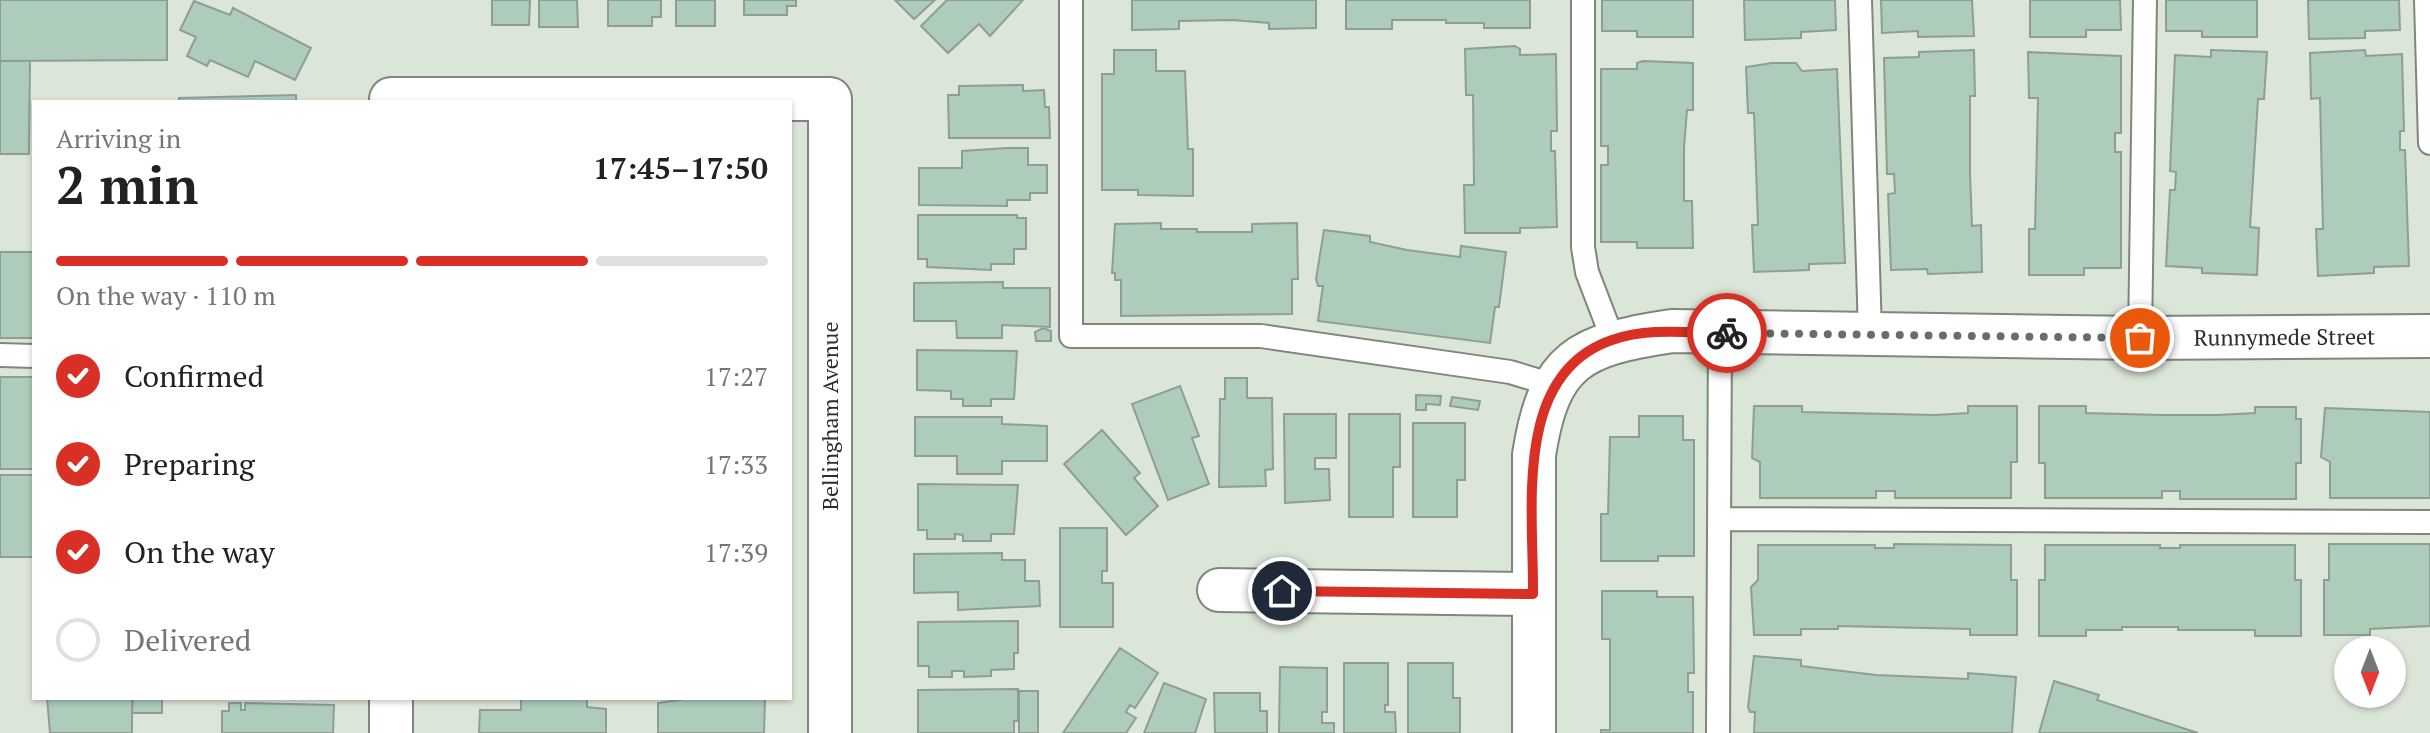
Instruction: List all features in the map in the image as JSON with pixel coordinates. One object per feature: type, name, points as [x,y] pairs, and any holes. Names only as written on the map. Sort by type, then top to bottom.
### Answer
[{"type":"street","name":"Bellingham Avenue","points":[[391,100],[830,99],[830,733]]},
{"type":"street","name":"Runnymede Street","points":[[1553,385],[1581,355],[1613,340],[1672,331],[2140,338],[2430,336]]},
{"type":"street","points":[[1534,733],[1534,455],[1541,412],[1553,385]]},
{"type":"street","points":[[1219,590],[1533,594]]},
{"type":"street","points":[[391,700],[391,733]]},
{"type":"lane","points":[[1071,0],[1071,336],[1261,336],[1510,372],[1553,385]]},
{"type":"lane","points":[[1583,0],[1583,247],[1587,272],[1613,340]]},
{"type":"lane","points":[[1860,0],[1870,334]]},
{"type":"lane","points":[[2140,338],[2145,0]]},
{"type":"lane","points":[[2426,0],[2430,143]]},
{"type":"lane","points":[[1718,733],[1720,333]]},
{"type":"lane","points":[[0,355],[32,356]]},
{"type":"lane","points":[[1721,519],[2430,522]]},
{"type":"building","points":[[0,0],[167,0],[167,60],[0,61]]},
{"type":"building","points":[[492,0],[530,0],[529,25],[492,25]]},
{"type":"building","points":[[539,0],[577,0],[578,27],[539,27]]},
{"type":"building","points":[[608,0],[661,0],[661,17],[652,17],[652,26],[608,26]]},
{"type":"building","points":[[676,0],[715,0],[715,26],[676,26]]},
{"type":"building","points":[[744,0],[796,0],[796,6],[787,6],[787,15],[744,15]]},
{"type":"building","points":[[895,0],[935,0],[914,19]]},
{"type":"building","points":[[947,0],[1023,0],[990,36],[979,24],[948,53],[921,26]]},
{"type":"building","points":[[1132,0],[1316,0],[1316,28],[1269,29],[1269,23],[1232,20],[1179,21],[1179,29],[1132,30]]},
{"type":"building","points":[[1346,0],[1530,0],[1530,28],[1484,28],[1484,23],[1446,23],[1446,20],[1392,20],[1392,29],[1346,29]]},
{"type":"building","points":[[1602,0],[1693,0],[1693,37],[1637,37],[1637,31],[1602,31]]},
{"type":"building","points":[[1744,0],[1835,0],[1836,30],[1801,32],[1801,38],[1745,40]]},
{"type":"building","points":[[1881,0],[1972,0],[1974,36],[1918,37],[1918,31],[1882,33]]},
{"type":"building","points":[[2030,0],[2120,0],[2121,30],[2086,30],[2086,37],[2030,37]]},
{"type":"building","points":[[2166,0],[2257,0],[2257,37],[2202,37],[2202,31],[2166,31]]},
{"type":"building","points":[[2308,0],[2399,0],[2400,30],[2365,31],[2365,38],[2309,39]]},
{"type":"building","points":[[194,1],[230,15],[233,8],[311,48],[295,80],[255,61],[248,77],[210,60],[207,66],[187,56],[196,37],[180,30]]},
{"type":"building","points":[[1515,46],[1520,49],[1520,55],[1556,54],[1557,131],[1551,131],[1551,151],[1555,151],[1557,227],[1520,228],[1520,233],[1465,233],[1464,185],[1474,185],[1473,95],[1466,95],[1465,49]]},
{"type":"building","points":[[1114,50],[1156,50],[1156,71],[1185,71],[1188,149],[1193,149],[1193,196],[1138,195],[1138,190],[1102,190],[1102,74],[1114,74]]},
{"type":"building","points":[[1974,50],[1975,96],[1970,96],[1970,173],[1972,226],[1981,225],[1982,272],[1928,274],[1927,269],[1891,270],[1888,194],[1895,193],[1894,174],[1887,174],[1884,58],[1919,57],[1919,52]]},
{"type":"building","points":[[2211,50],[2267,52],[2264,99],[2258,99],[2250,227],[2259,228],[2257,275],[2202,273],[2202,268],[2166,266],[2170,190],[2175,190],[2176,172],[2170,171],[2175,55],[2211,57]]},
{"type":"building","points":[[2365,50],[2366,56],[2402,54],[2404,131],[2400,131],[2400,150],[2405,150],[2409,266],[2374,267],[2374,273],[2318,276],[2316,229],[2323,229],[2320,98],[2311,99],[2310,53]]},
{"type":"building","points":[[2028,52],[2121,56],[2121,133],[2115,133],[2115,152],[2121,152],[2121,268],[2084,268],[2084,275],[2029,275],[2029,229],[2035,229],[2038,98],[2029,98]]},
{"type":"building","points":[[0,61],[30,61],[29,154],[0,154]]},
{"type":"building","points":[[1637,63],[1693,63],[1693,110],[1687,110],[1684,148],[1684,201],[1692,201],[1693,248],[1637,248],[1637,242],[1601,242],[1601,165],[1608,165],[1608,146],[1601,146],[1601,69],[1637,69]]},
{"type":"building","points":[[1796,63],[1802,71],[1837,69],[1845,263],[1809,264],[1809,270],[1754,272],[1752,225],[1758,225],[1754,113],[1748,113],[1746,67]]},
{"type":"building","points":[[1023,85],[1023,91],[1044,90],[1045,107],[1049,107],[1050,138],[949,138],[948,95],[959,95],[959,86]]},
{"type":"building","points":[[296,95],[296,100],[179,98]]},
{"type":"building","points":[[1028,148],[1028,165],[1047,165],[1047,193],[1030,193],[1030,200],[1007,200],[1007,206],[919,205],[919,168],[962,168],[962,151]]},
{"type":"building","points":[[918,215],[1017,215],[1017,218],[1026,218],[1026,249],[1014,249],[1014,264],[991,264],[991,270],[927,267],[927,259],[918,259]]},
{"type":"building","points":[[1161,223],[1161,229],[1252,232],[1252,224],[1297,223],[1298,279],[1292,279],[1292,314],[1121,316],[1121,280],[1115,280],[1115,273],[1112,273],[1115,224]]},
{"type":"building","points":[[1324,230],[1370,236],[1370,242],[1407,250],[1460,257],[1461,246],[1506,252],[1499,307],[1495,307],[1490,343],[1318,321],[1323,286],[1318,286],[1316,279]]},
{"type":"building","points":[[0,252],[32,252],[32,338],[0,338]]},
{"type":"building","points":[[1003,282],[1003,288],[1050,288],[1050,327],[1002,325],[1002,338],[957,338],[956,321],[914,321],[914,283]]},
{"type":"building","points":[[1043,328],[1051,331],[1051,341],[1036,341],[1035,332]]},
{"type":"building","points":[[917,350],[1017,351],[1014,399],[991,399],[991,406],[963,406],[963,399],[951,399],[951,391],[917,390]]},
{"type":"building","points":[[0,377],[32,377],[32,469],[0,469]]},
{"type":"building","points":[[1225,378],[1247,378],[1247,398],[1272,398],[1273,469],[1265,470],[1266,486],[1219,487],[1220,399],[1225,399]]},
{"type":"building","points":[[1180,386],[1199,436],[1192,438],[1209,484],[1168,500],[1132,404]]},
{"type":"building","points":[[1416,395],[1441,396],[1440,405],[1426,404],[1426,410],[1416,410]]},
{"type":"building","points":[[1452,397],[1480,401],[1478,410],[1450,406]]},
{"type":"building","points":[[1754,406],[1802,406],[1802,412],[1935,415],[1968,413],[1968,406],[2017,406],[2017,462],[2011,462],[2011,498],[1895,498],[1895,491],[1876,491],[1876,498],[1760,498],[1760,462],[1752,458]]},
{"type":"building","points":[[2039,406],[2086,406],[2086,413],[2162,415],[2255,413],[2255,407],[2296,407],[2296,419],[2301,419],[2301,463],[2296,463],[2296,499],[2180,499],[2180,491],[2162,491],[2162,498],[2045,498],[2045,463],[2039,463]]},
{"type":"building","points":[[2325,408],[2430,412],[2430,498],[2330,498],[2330,462],[2321,457]]},
{"type":"building","points":[[1284,414],[1336,414],[1336,458],[1315,458],[1315,469],[1329,469],[1330,500],[1285,503]]},
{"type":"building","points":[[1349,414],[1400,414],[1400,467],[1393,467],[1393,517],[1349,517]]},
{"type":"building","points":[[1639,416],[1683,416],[1683,440],[1694,440],[1694,556],[1658,556],[1658,561],[1601,561],[1601,514],[1608,514],[1610,437],[1639,437]]},
{"type":"building","points":[[915,417],[1002,417],[1002,424],[1047,426],[1047,461],[1002,461],[1002,474],[957,474],[957,456],[915,456]]},
{"type":"building","points":[[1413,423],[1465,423],[1465,480],[1457,480],[1457,517],[1413,517]]},
{"type":"building","points":[[1102,430],[1140,473],[1134,478],[1158,506],[1126,535],[1064,464]]},
{"type":"building","points":[[0,475],[32,475],[32,557],[0,557]]},
{"type":"building","points":[[918,484],[1018,485],[1014,534],[991,534],[991,541],[963,541],[963,535],[955,534],[955,539],[927,539],[927,530],[918,530]]},
{"type":"building","points":[[1060,528],[1107,528],[1107,571],[1102,571],[1102,583],[1113,583],[1113,627],[1060,627]]},
{"type":"building","points":[[1894,544],[2011,545],[2011,580],[2017,580],[2017,635],[1970,635],[1970,629],[1838,626],[1838,629],[1801,629],[1801,635],[1754,635],[1751,587],[1758,580],[1758,545],[1875,545],[1875,548],[1894,548]]},
{"type":"building","points":[[2329,544],[2430,544],[2430,626],[2370,629],[2370,635],[2324,635],[2324,580],[2329,580]]},
{"type":"building","points":[[2045,545],[2160,545],[2160,548],[2180,548],[2180,545],[2295,545],[2295,580],[2301,580],[2301,636],[2255,636],[2255,630],[2122,627],[2122,630],[2086,630],[2086,636],[2039,636],[2039,580],[2045,580]]},
{"type":"building","points":[[1002,553],[1002,560],[1025,560],[1025,581],[1039,581],[1040,606],[958,610],[958,592],[914,593],[914,554]]},
{"type":"building","points":[[1602,591],[1657,591],[1657,597],[1693,597],[1694,673],[1688,673],[1688,692],[1693,692],[1693,733],[1601,733],[1601,730],[1610,730],[1610,639],[1602,639]]},
{"type":"building","points":[[1018,621],[1018,653],[1014,653],[1014,669],[991,670],[991,676],[964,677],[964,671],[952,671],[952,677],[929,677],[929,666],[918,666],[918,622]]},
{"type":"building","points":[[1120,648],[1158,673],[1135,708],[1130,705],[1126,712],[1136,718],[1126,733],[1063,733]]},
{"type":"building","points":[[1754,656],[1801,660],[1801,666],[1876,675],[1968,679],[1968,673],[2016,677],[2012,733],[1754,733],[1755,712],[1750,712],[1748,707]]},
{"type":"building","points":[[1344,663],[1388,663],[1388,705],[1385,705],[1385,712],[1395,712],[1396,733],[1344,733]]},
{"type":"building","points":[[1408,663],[1453,663],[1453,698],[1460,698],[1460,733],[1408,733]]},
{"type":"building","points":[[1280,667],[1327,668],[1327,712],[1322,712],[1322,723],[1334,723],[1334,733],[1279,733]]},
{"type":"building","points":[[2054,681],[2099,695],[2097,700],[2198,733],[2039,733]]},
{"type":"building","points":[[1164,683],[1206,699],[1195,733],[1144,733]]},
{"type":"building","points":[[1018,689],[1018,721],[1014,721],[1014,733],[918,733],[918,690]]},
{"type":"building","points":[[1019,691],[1038,691],[1038,733],[1019,733]]},
{"type":"building","points":[[1214,693],[1260,693],[1260,711],[1267,711],[1267,733],[1215,733]]},
{"type":"building","points":[[47,700],[132,700],[132,733],[50,733]]},
{"type":"building","points":[[133,700],[162,700],[162,713],[132,713]]},
{"type":"building","points":[[521,700],[587,700],[587,707],[606,709],[606,733],[479,733],[480,710],[521,710]]},
{"type":"building","points":[[678,700],[765,700],[764,733],[658,733],[658,703]]},
{"type":"building","points":[[229,703],[241,703],[241,710],[245,710],[245,703],[334,705],[333,733],[222,733],[222,711],[229,711]]},
{"type":"way so far","points":[[1727,333],[2140,338]]},
{"type":"route","points":[[1282,591],[1533,594],[1534,455],[1541,412],[1553,385],[1581,355],[1613,340],[1672,331],[1727,333]]}]
